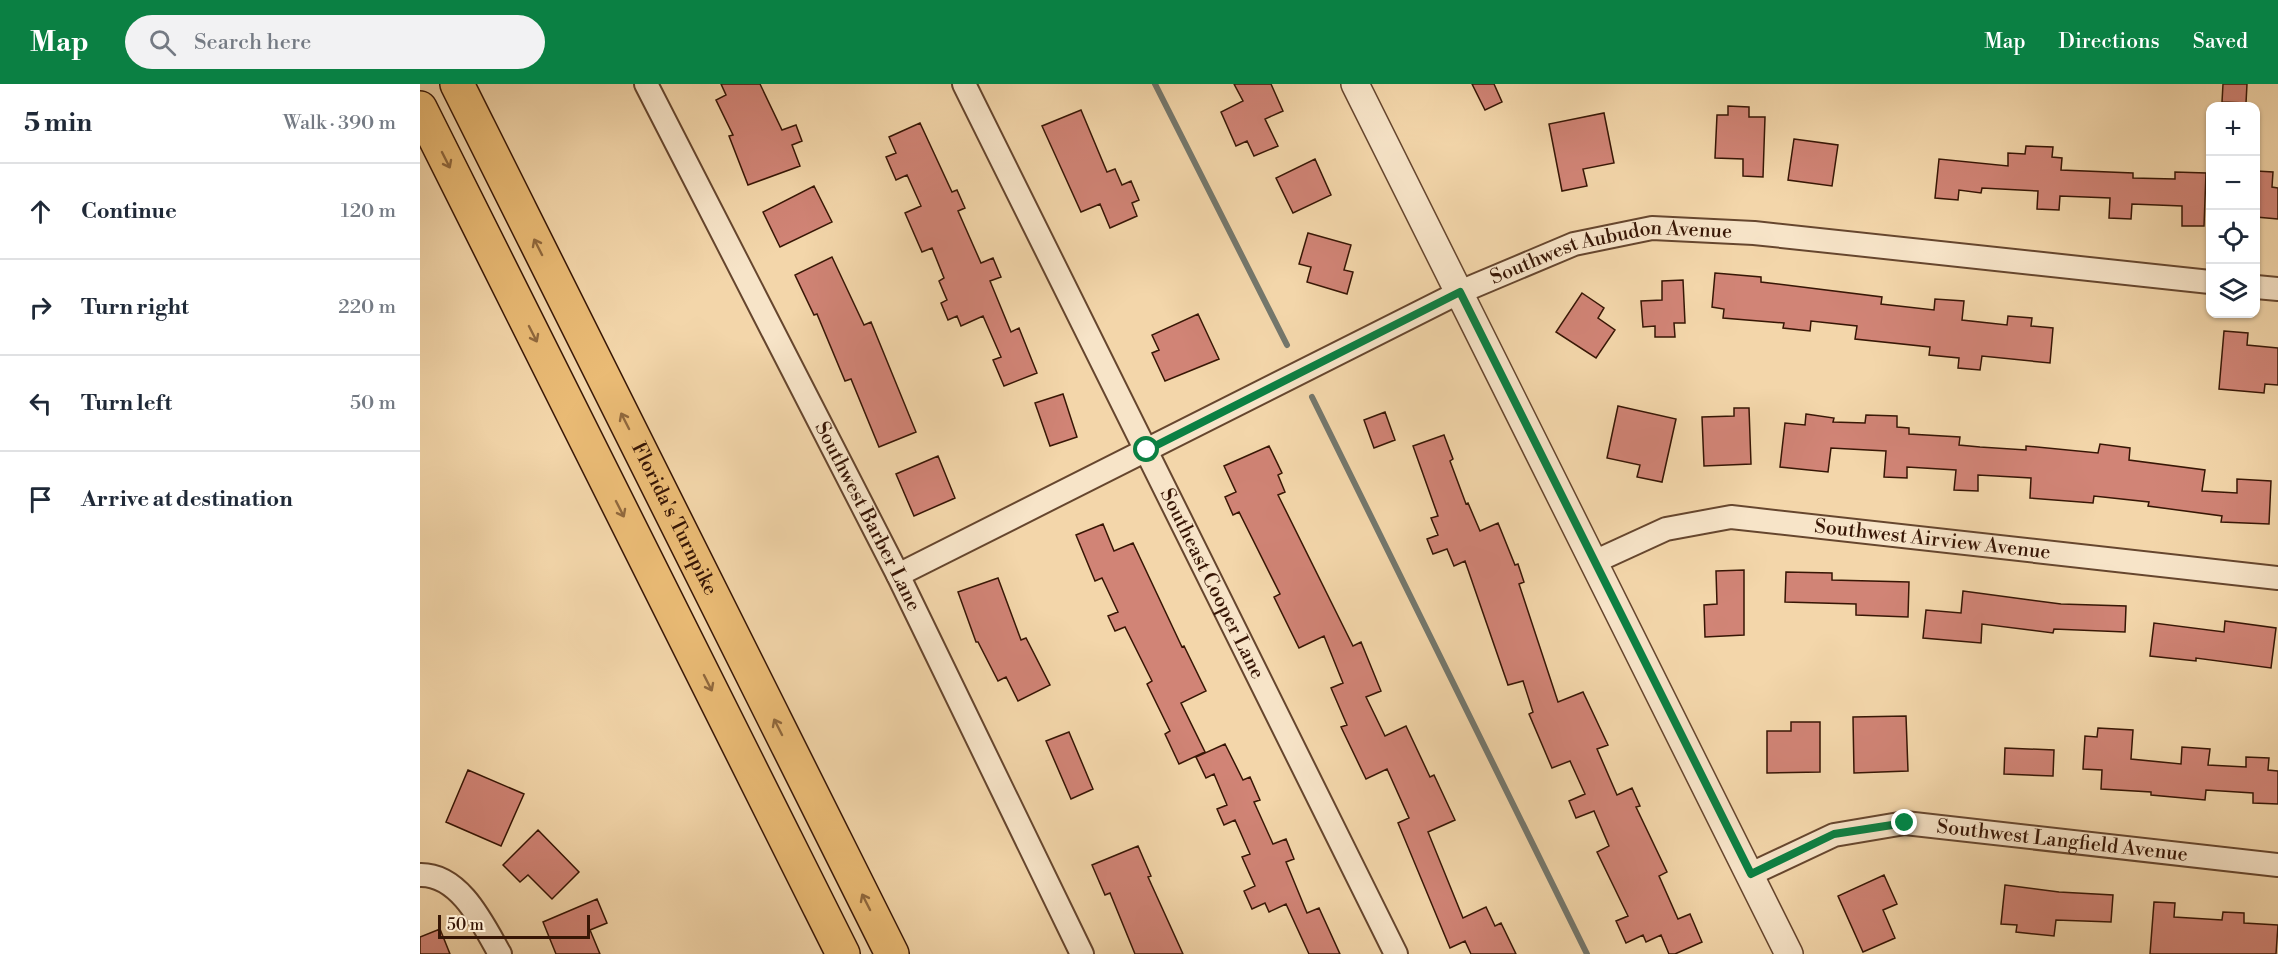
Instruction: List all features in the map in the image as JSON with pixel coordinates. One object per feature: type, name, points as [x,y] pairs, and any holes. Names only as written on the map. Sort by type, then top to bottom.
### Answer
[{"type":"highway","name":"Florida's Turnpike","points":[[457,84],[892,954]]},
{"type":"highway","points":[[420,108],[843,954]]},
{"type":"street","name":"Southwest Barber Lane","points":[[646,84],[898,575],[1082,954]]},
{"type":"street","name":"Southeast Cooper Lane","points":[[964,84],[1396,954]]},
{"type":"street","points":[[1355,84],[1790,954]]},
{"type":"street","name":"Southwest Aubudon Avenue","points":[[898,575],[1460,292],[1574,244],[1652,228],[1754,233],[2206,281]]},
{"type":"street","points":[[2260,287],[2278,289]]},
{"type":"street","name":"Southwest Airview Avenue","points":[[1594,562],[1666,529],[1731,517],[2278,578]]},
{"type":"street","name":"Southwest Langfield Avenue","points":[[1751,874],[1834,834],[1905,823],[2278,865]]},
{"type":"street","points":[[420,875],[432,874],[468,899],[500,954]]},
{"type":"building","points":[[721,84],[760,84],[782,130],[796,125],[802,141],[792,145],[800,166],[748,185],[729,136],[733,135],[716,100],[726,95]]},
{"type":"building","points":[[1234,84],[1271,84],[1283,111],[1265,119],[1278,146],[1254,156],[1247,141],[1236,146],[1221,112],[1243,101]]},
{"type":"building","points":[[1472,84],[1494,84],[1502,102],[1485,110]]},
{"type":"building","points":[[2223,84],[2247,84],[2246,102],[2222,102]]},
{"type":"building","points":[[1728,106],[1749,107],[1749,117],[1765,117],[1763,177],[1743,176],[1743,159],[1715,158],[1717,115],[1728,115]]},
{"type":"building","points":[[1081,110],[1107,172],[1115,169],[1122,185],[1131,181],[1139,200],[1132,203],[1137,216],[1110,228],[1100,204],[1081,212],[1042,126]]},
{"type":"building","points":[[1604,113],[1614,163],[1583,169],[1587,186],[1562,191],[1549,124]]},
{"type":"building","points":[[920,123],[952,192],[957,190],[965,208],[958,211],[981,263],[993,258],[1001,277],[990,281],[1011,332],[1019,328],[1037,373],[1004,386],[993,360],[1001,357],[983,316],[961,326],[957,316],[948,320],[941,303],[947,300],[939,281],[944,278],[932,248],[922,252],[905,213],[921,206],[907,175],[896,180],[886,157],[896,153],[889,137]]},
{"type":"building","points":[[1794,139],[1838,145],[1832,186],[1788,180]]},
{"type":"building","points":[[2026,146],[2053,147],[2052,157],[2062,158],[2061,170],[2133,173],[2133,178],[2175,179],[2175,172],[2206,173],[2204,226],[2182,226],[2182,206],[2132,204],[2131,219],[2109,218],[2110,198],[2060,196],[2059,210],[2037,209],[2038,191],[1982,188],[1981,193],[1959,190],[1958,200],[1935,198],[1939,159],[2008,166],[2008,153],[2025,154]]},
{"type":"building","points":[[1315,159],[1331,195],[1293,213],[1276,178]]},
{"type":"building","points":[[2260,171],[2273,172],[2272,187],[2278,188],[2278,219],[2260,217]]},
{"type":"building","points":[[814,186],[832,222],[780,247],[763,212]]},
{"type":"building","points":[[1308,233],[1351,245],[1344,270],[1353,272],[1347,294],[1307,282],[1311,267],[1299,264]]},
{"type":"building","points":[[832,257],[864,325],[871,322],[916,432],[879,447],[851,379],[845,381],[817,314],[814,315],[795,275]]},
{"type":"building","points":[[1715,273],[1761,277],[1761,282],[1882,297],[1881,304],[1934,310],[1935,299],[1964,301],[1962,320],[2007,325],[2008,316],[2032,318],[2031,326],[2053,328],[2050,363],[1982,356],[1980,370],[1958,368],[1959,358],[1929,355],[1930,347],[1855,339],[1857,326],[1811,321],[1810,331],[1783,328],[1784,323],[1723,318],[1724,309],[1712,307]]},
{"type":"building","points":[[1683,280],[1685,323],[1674,323],[1675,337],[1655,337],[1655,326],[1643,327],[1641,301],[1662,300],[1662,281]]},
{"type":"building","points":[[1582,293],[1604,308],[1598,318],[1615,330],[1596,358],[1556,332]]},
{"type":"building","points":[[1198,314],[1219,359],[1165,381],[1152,353],[1159,350],[1152,335]]},
{"type":"building","points":[[2224,331],[2248,333],[2247,345],[2278,348],[2278,385],[2265,384],[2264,393],[2219,389]]},
{"type":"building","points":[[1063,394],[1077,437],[1050,446],[1035,403]]},
{"type":"building","points":[[1618,406],[1676,419],[1662,482],[1637,477],[1640,465],[1607,458]]},
{"type":"building","points":[[1734,408],[1749,408],[1751,464],[1704,466],[1702,417],[1734,416]]},
{"type":"building","points":[[1385,412],[1395,440],[1374,448],[1364,420]]},
{"type":"building","points":[[1806,414],[1834,418],[1833,422],[1865,423],[1866,415],[1897,416],[1897,427],[1909,428],[1909,434],[1960,437],[1959,445],[2026,450],[2026,446],[2098,453],[2100,444],[2130,448],[2129,460],[2205,470],[2202,491],[2237,493],[2237,479],[2271,481],[2269,524],[2221,522],[2222,516],[2148,506],[2149,502],[2094,496],[2093,503],[2030,498],[2031,478],[1978,475],[1978,491],[1954,490],[1956,470],[1907,467],[1907,478],[1884,477],[1886,451],[1831,448],[1828,472],[1780,467],[1785,423],[1805,425]]},
{"type":"building","points":[[1444,435],[1453,459],[1450,461],[1466,504],[1468,503],[1480,531],[1498,523],[1515,565],[1518,564],[1524,582],[1519,584],[1558,702],[1583,692],[1608,745],[1597,749],[1617,795],[1632,788],[1640,806],[1636,807],[1667,872],[1659,876],[1678,919],[1690,914],[1702,942],[1675,954],[1669,954],[1661,935],[1646,942],[1643,935],[1626,943],[1616,921],[1628,916],[1597,852],[1609,846],[1594,811],[1576,818],[1569,801],[1585,794],[1570,761],[1552,768],[1529,714],[1533,712],[1523,681],[1508,685],[1465,561],[1454,566],[1447,549],[1433,554],[1427,539],[1438,535],[1431,518],[1438,516],[1413,446]]},
{"type":"building","points":[[1269,446],[1282,473],[1278,475],[1285,492],[1278,495],[1353,646],[1361,642],[1381,691],[1366,697],[1385,736],[1406,726],[1430,777],[1434,775],[1455,820],[1428,832],[1463,918],[1486,907],[1495,926],[1501,923],[1516,954],[1471,954],[1465,941],[1450,948],[1398,823],[1409,818],[1387,769],[1366,779],[1341,727],[1347,725],[1331,688],[1343,683],[1324,636],[1299,648],[1274,597],[1280,594],[1239,512],[1233,515],[1225,497],[1236,492],[1224,466]]},
{"type":"building","points":[[938,456],[955,498],[914,516],[896,474]]},
{"type":"building","points":[[1103,524],[1114,551],[1133,543],[1182,647],[1184,646],[1206,691],[1181,703],[1205,752],[1179,764],[1165,734],[1170,731],[1147,684],[1152,681],[1125,627],[1115,631],[1108,616],[1118,612],[1102,578],[1095,581],[1076,535]]},
{"type":"building","points":[[1744,570],[1744,635],[1705,637],[1704,605],[1717,604],[1716,571]]},
{"type":"building","points":[[1786,572],[1832,573],[1832,580],[1909,582],[1908,617],[1856,615],[1856,604],[1785,602]]},
{"type":"building","points":[[998,578],[1021,640],[1026,638],[1050,685],[1018,701],[1006,677],[998,681],[976,642],[958,592]]},
{"type":"building","points":[[1963,591],[2061,604],[2126,606],[2125,632],[2054,629],[2053,633],[1982,624],[1981,643],[1923,638],[1926,610],[1961,613]]},
{"type":"building","points":[[2225,621],[2276,628],[2271,668],[2196,658],[2196,661],[2150,656],[2154,623],[2224,632]]},
{"type":"building","points":[[1906,716],[1908,771],[1854,773],[1853,717]]},
{"type":"building","points":[[1791,722],[1820,722],[1820,772],[1767,773],[1767,731],[1791,731]]},
{"type":"building","points":[[2098,728],[2133,730],[2131,759],[2181,764],[2182,747],[2210,749],[2208,765],[2246,767],[2246,757],[2269,758],[2268,770],[2278,771],[2278,804],[2253,803],[2253,793],[2206,790],[2205,800],[2151,795],[2151,792],[2101,789],[2102,770],[2083,769],[2085,736],[2097,737]]},
{"type":"building","points":[[1069,732],[1093,789],[1071,799],[1046,741]]},
{"type":"building","points":[[1225,744],[1243,780],[1250,777],[1260,800],[1254,802],[1273,844],[1286,839],[1294,859],[1286,862],[1307,913],[1319,908],[1340,954],[1309,954],[1286,904],[1269,912],[1265,903],[1252,909],[1244,891],[1255,886],[1242,857],[1250,854],[1235,820],[1224,825],[1217,809],[1227,805],[1214,774],[1206,778],[1196,757]]},
{"type":"building","points":[[2005,748],[2054,750],[2053,776],[2004,774]]},
{"type":"building","points":[[468,770],[524,794],[501,846],[446,822]]},
{"type":"building","points":[[538,830],[579,872],[552,899],[528,875],[520,882],[503,865]]},
{"type":"building","points":[[1138,846],[1151,876],[1148,877],[1183,954],[1135,954],[1110,893],[1105,895],[1092,865]]},
{"type":"building","points":[[1884,875],[1897,904],[1883,910],[1895,938],[1863,952],[1838,896]]},
{"type":"building","points":[[2005,885],[2059,892],[2113,895],[2111,922],[2056,920],[2054,936],[2016,932],[2017,925],[2001,924]]},
{"type":"building","points":[[597,899],[607,923],[590,930],[600,954],[556,954],[543,922]]},
{"type":"building","points":[[2154,902],[2175,903],[2174,917],[2222,920],[2223,912],[2244,913],[2244,923],[2278,925],[2276,954],[2150,954]]},
{"type":"building","points":[[440,929],[450,954],[420,954],[420,937]]},
{"type":"waterway","points":[[1155,84],[1287,345]]},
{"type":"waterway","points":[[1312,397],[1587,954]]},
{"type":"route","points":[[1147,450],[1460,292],[1751,874],[1834,834],[1905,823]]}]
